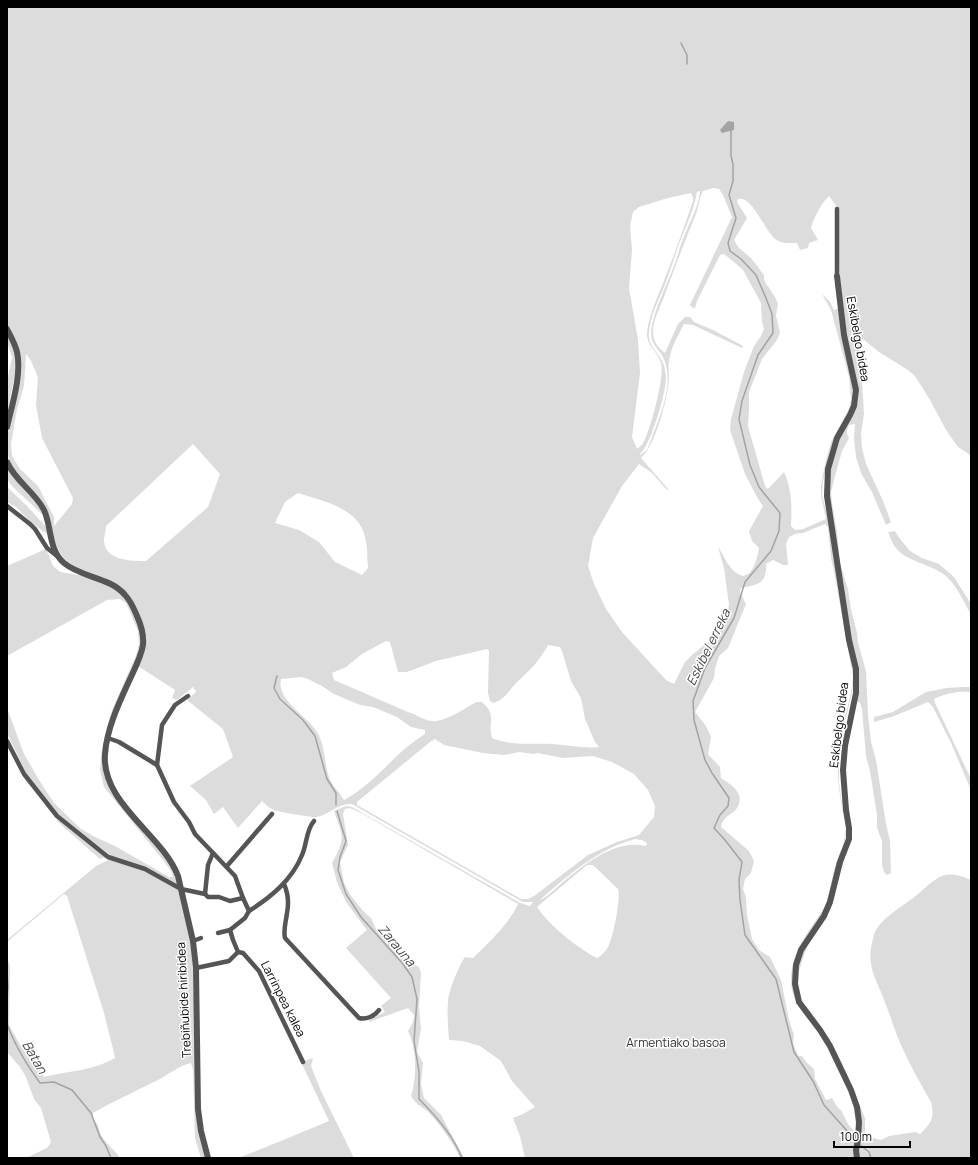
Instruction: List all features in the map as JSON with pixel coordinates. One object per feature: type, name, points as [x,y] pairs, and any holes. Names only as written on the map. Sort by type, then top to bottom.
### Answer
[{"type":"street","points":[[837,209],[837,276]]},
{"type":"street","name":"Eskibelgo bidea","points":[[837,276],[844,334],[856,390],[854,406],[837,438],[828,469],[827,496],[849,640],[856,668],[856,692],[845,746],[843,770],[849,839],[840,862],[830,902],[824,916],[801,950],[796,965],[795,984],[799,1002],[826,1041],[851,1090],[857,1107],[859,1122],[856,1150],[857,1158]]},
{"type":"street","points":[[7,329],[17,351],[18,366],[7,427]]},
{"type":"street","points":[[7,462],[12,472],[32,493],[43,508],[58,557]]},
{"type":"street","points":[[7,506],[35,529],[47,548],[58,557]]},
{"type":"street","name":"Trebiñubide hiribidea","points":[[58,557],[64,563],[76,570],[120,589],[131,603],[140,623],[143,635],[140,657],[117,709],[108,738],[105,761],[109,779],[113,788],[125,806],[166,854],[175,868],[181,889],[193,941],[196,968],[198,1109],[201,1132],[208,1158]]},
{"type":"street","points":[[188,696],[174,705],[162,725],[157,764],[174,802],[189,822],[195,834],[235,876],[249,911]]},
{"type":"street","points":[[108,738],[119,742],[157,764]]},
{"type":"street","points":[[7,741],[24,774],[57,816],[108,857],[145,869],[181,889],[205,894],[208,897],[219,897],[230,901],[243,898]]},
{"type":"street","points":[[227,866],[272,814]]},
{"type":"street","points":[[218,933],[230,930],[245,918],[249,911],[284,884],[295,871],[303,855],[310,826],[314,821]]},
{"type":"street","points":[[205,894],[208,865],[213,853]]},
{"type":"street","points":[[284,884],[288,892],[288,912],[283,933],[284,938],[359,1018],[363,1019],[377,1014],[379,1010]]},
{"type":"street","points":[[196,968],[229,961],[238,952],[230,930]]},
{"type":"street","points":[[193,941],[201,938]]},
{"type":"street","name":"Larrinpea kalea","points":[[238,952],[243,953],[259,971],[303,1062]]},
{"type":"green space","name":"Armentiako basoa","points":[[7,7],[971,7],[971,457],[958,447],[946,430],[915,376],[879,352],[863,339],[860,347],[864,414],[861,433],[862,448],[866,464],[891,522],[886,525],[872,492],[861,473],[856,457],[854,438],[855,424],[849,425],[848,427],[847,433],[849,438],[842,451],[831,492],[840,564],[848,589],[858,643],[866,671],[871,742],[876,760],[890,841],[891,873],[887,875],[884,872],[882,865],[882,841],[877,828],[877,815],[866,756],[862,709],[860,703],[857,701],[848,730],[844,760],[845,784],[850,822],[850,840],[831,908],[808,943],[799,971],[798,983],[802,1002],[829,1038],[845,1070],[865,1118],[865,1136],[881,1140],[889,1136],[915,1132],[920,1134],[931,1120],[933,1112],[931,1102],[900,1043],[874,977],[870,959],[872,943],[875,932],[883,921],[936,879],[942,876],[954,875],[962,876],[971,880],[971,1158],[525,1158],[520,1136],[513,1118],[535,1107],[512,1081],[501,1061],[480,1046],[463,1041],[449,1040],[448,1016],[448,997],[457,972],[465,957],[473,958],[498,933],[514,912],[518,904],[363,814],[350,808],[345,809],[343,814],[348,845],[340,862],[344,883],[351,896],[371,918],[376,929],[407,961],[419,967],[421,973],[419,1008],[421,1028],[417,1052],[423,1063],[421,1084],[424,1098],[441,1115],[464,1158],[460,1158],[441,1126],[427,1111],[416,1103],[411,1096],[415,1063],[413,1046],[408,1031],[413,1022],[414,1015],[408,1008],[369,1022],[369,1020],[385,1012],[381,1006],[391,998],[346,948],[367,930],[346,902],[337,882],[332,863],[342,837],[334,811],[346,806],[352,807],[520,903],[530,906],[533,902],[523,902],[352,804],[342,805],[322,816],[314,817],[274,810],[262,801],[238,828],[223,807],[214,814],[206,800],[190,786],[233,757],[223,729],[187,700],[196,692],[193,687],[177,700],[172,698],[175,690],[138,666],[145,646],[145,635],[139,614],[132,600],[121,587],[113,582],[78,568],[63,557],[54,539],[50,518],[46,509],[36,495],[19,477],[11,463],[7,451],[7,439],[19,384],[20,361],[14,337],[7,324]],"holes":[[[713,188],[719,189],[732,217],[690,305],[695,308],[720,255],[724,254],[743,270],[761,303],[764,329],[754,346],[744,372],[731,419],[730,430],[745,474],[763,506],[749,531],[752,541],[759,548],[752,570],[748,574],[744,576],[734,571],[727,563],[718,547],[724,568],[729,605],[727,615],[721,629],[713,638],[685,662],[674,684],[666,680],[622,632],[606,609],[594,584],[588,566],[593,538],[622,486],[639,464],[652,473],[666,489],[669,490],[641,458],[651,443],[660,421],[668,387],[671,351],[684,324],[693,325],[742,348],[743,346],[694,322],[690,317],[685,317],[678,324],[665,353],[658,347],[654,338],[653,328],[655,319],[696,214],[703,191]],[[700,191],[696,208],[658,304],[652,326],[651,333],[653,342],[665,362],[668,383],[664,404],[657,425],[647,450],[640,455],[649,440],[657,419],[666,380],[664,365],[650,342],[649,333],[651,321],[694,205],[697,192]],[[691,193],[693,197],[693,201],[649,320],[647,333],[648,341],[661,363],[662,370],[659,391],[649,429],[642,445],[637,449],[632,437],[640,373],[638,340],[629,288],[632,250],[630,226],[633,212],[639,207],[668,198]],[[829,196],[837,207],[839,214],[838,255],[842,307],[856,378],[858,400],[854,411],[834,447],[827,477],[825,495],[834,534],[845,613],[857,676],[856,689],[846,731],[842,763],[842,782],[849,834],[846,849],[837,874],[830,906],[810,937],[799,962],[796,977],[796,990],[800,1003],[825,1035],[851,1086],[859,1115],[859,1140],[856,1139],[857,1122],[856,1116],[856,1130],[854,1131],[832,1098],[826,1100],[815,1079],[814,1069],[802,1056],[798,1056],[793,1043],[794,1035],[789,1020],[781,980],[770,957],[759,950],[752,939],[747,915],[746,897],[743,889],[745,879],[751,873],[754,861],[749,851],[721,827],[724,820],[737,808],[740,798],[739,794],[721,778],[720,767],[708,754],[711,737],[706,726],[695,712],[714,678],[719,656],[728,648],[746,604],[740,592],[741,588],[752,586],[763,580],[766,571],[766,564],[773,560],[783,565],[788,565],[786,544],[789,537],[825,524],[828,527],[831,558],[853,677],[850,698],[840,739],[838,765],[838,776],[840,797],[844,817],[839,782],[839,758],[841,739],[852,693],[854,672],[842,612],[832,534],[822,495],[823,481],[830,451],[836,436],[850,413],[854,399],[853,380],[843,337],[839,308],[834,310],[830,302],[822,294],[831,310],[849,377],[851,400],[848,411],[831,442],[825,464],[821,486],[821,496],[826,519],[803,529],[795,530],[791,526],[790,492],[787,478],[784,472],[768,489],[765,486],[748,426],[749,392],[762,359],[777,340],[780,333],[776,315],[778,304],[764,280],[764,275],[751,258],[738,247],[734,240],[747,218],[737,202],[738,199],[743,199],[748,202],[775,239],[788,243],[797,243],[800,250],[808,248],[809,243],[818,240],[811,228],[821,207]],[[26,354],[30,359],[38,377],[36,405],[42,438],[73,498],[72,504],[54,526],[54,517],[38,486],[20,469],[12,456],[11,444],[17,409],[24,386]],[[193,444],[220,474],[208,507],[146,561],[127,560],[114,556],[109,553],[104,541],[106,526]],[[298,493],[339,507],[356,519],[361,527],[367,545],[368,568],[362,575],[335,562],[319,542],[299,530],[275,523],[285,502]],[[386,641],[390,642],[398,672],[407,672],[436,661],[487,649],[489,651],[488,693],[490,701],[493,703],[503,698],[530,670],[541,657],[548,645],[560,647],[571,681],[581,698],[585,719],[595,742],[599,747],[588,748],[553,744],[522,744],[499,741],[492,738],[490,711],[482,702],[476,702],[442,720],[432,721],[334,680],[332,673],[346,667],[362,654]],[[301,677],[322,686],[334,694],[360,705],[373,707],[397,717],[411,727],[425,730],[425,734],[406,748],[366,785],[352,796],[344,800],[329,777],[320,737],[283,694],[281,679]],[[435,739],[444,745],[483,753],[504,755],[519,752],[534,754],[538,753],[563,758],[593,756],[612,762],[634,774],[648,790],[655,806],[654,817],[639,835],[617,842],[588,855],[534,896],[528,899],[521,899],[357,805],[357,802]],[[635,839],[642,840],[647,843],[646,846],[623,846],[601,855],[581,868],[541,900],[574,871],[597,856],[622,843]],[[587,865],[593,865],[618,889],[619,894],[616,918],[612,936],[607,949],[597,958],[564,936],[537,907]]]},
{"type":"green space","points":[[7,335],[15,351],[17,364],[7,414],[7,382],[12,357],[7,342]]},
{"type":"green space","points":[[7,468],[37,502],[44,516],[12,486],[7,479]]},
{"type":"green space","points":[[7,487],[48,529],[48,535],[32,523],[16,507],[7,502]]},
{"type":"green space","points":[[895,531],[910,551],[922,558],[939,564],[954,577],[971,604],[971,615],[958,591],[948,578],[935,569],[911,559],[898,550],[893,544],[888,532]]},
{"type":"green space","points":[[46,549],[53,566],[60,572],[85,576],[117,590],[124,596],[132,609],[140,631],[141,644],[126,683],[103,758],[112,791],[163,853],[173,870],[177,885],[143,867],[109,855],[59,815],[26,773],[7,733],[7,708],[24,754],[54,803],[81,829],[115,846],[169,877],[173,877],[171,871],[163,860],[104,787],[100,770],[102,749],[112,710],[135,658],[139,645],[138,631],[126,603],[120,599],[107,600],[7,656],[7,566]]},
{"type":"green space","points":[[971,687],[971,692],[952,693],[934,699],[971,779],[971,790],[951,743],[933,707],[928,702],[894,716],[874,722],[874,717],[893,712],[926,692],[946,688]]},
{"type":"green space","points":[[57,819],[105,857],[100,859],[57,821]]},
{"type":"green space","points":[[845,826],[846,835],[844,846],[835,871],[828,901],[823,913],[803,943],[795,961],[793,985],[798,1003],[794,996],[791,981],[791,973],[795,957],[801,943],[826,903],[836,864],[844,841]]},
{"type":"green space","points":[[110,859],[137,868],[166,881],[180,892],[192,947],[199,1134],[205,1158],[201,1158],[195,1138],[193,1070],[191,1063],[178,1068],[158,1080],[93,1113],[93,1119],[97,1124],[103,1139],[117,1153],[119,1158],[26,1158],[47,1148],[51,1142],[41,1108],[34,1099],[26,1077],[20,1067],[7,1052],[7,957],[10,966],[9,1025],[27,1055],[35,1061],[44,1077],[98,1066],[115,1058],[104,1013],[67,896],[64,894],[8,941],[7,944],[7,940],[96,866]]},
{"type":"green space","points":[[800,1007],[825,1043],[828,1048],[805,1015]]},
{"type":"green space","points":[[313,1058],[311,1066],[321,1091],[354,1158],[238,1158],[329,1121],[301,1062]]},
{"type":"shaded area","points":[[728,121],[734,122],[734,130],[722,133],[720,130]]},
{"type":"waterway","points":[[681,43],[687,55],[687,64]]},
{"type":"waterway","name":"Eskibel erreka","points":[[731,130],[733,181],[729,195],[736,218],[728,243],[730,251],[741,259],[756,275],[772,314],[773,333],[758,355],[742,401],[739,419],[750,465],[759,487],[780,513],[779,531],[771,551],[745,582],[734,618],[705,668],[693,701],[694,720],[705,760],[729,798],[728,806],[720,815],[714,828],[742,862],[739,880],[745,935],[776,979],[794,1052],[813,1081],[824,1105],[856,1141]]},
{"type":"waterway","name":"Zarauna","points":[[277,676],[274,688],[280,699],[303,720],[315,736],[327,779],[336,793],[336,805]]},
{"type":"waterway","name":"Zarauna","points":[[337,811],[346,841],[340,857],[338,870],[346,894],[361,917],[403,964],[412,977],[417,999],[414,1041],[419,1072],[419,1099],[444,1127],[459,1150],[462,1158]]},
{"type":"waterway","name":"Batan","points":[[7,971],[7,999]]},
{"type":"waterway","name":"Batan","points":[[7,1024],[22,1055],[40,1083],[54,1082],[72,1090],[91,1113],[100,1137],[111,1158]]},
{"type":"waterway","name":"Eskibel erreka","points":[[859,1144],[869,1152],[871,1158]]}]
